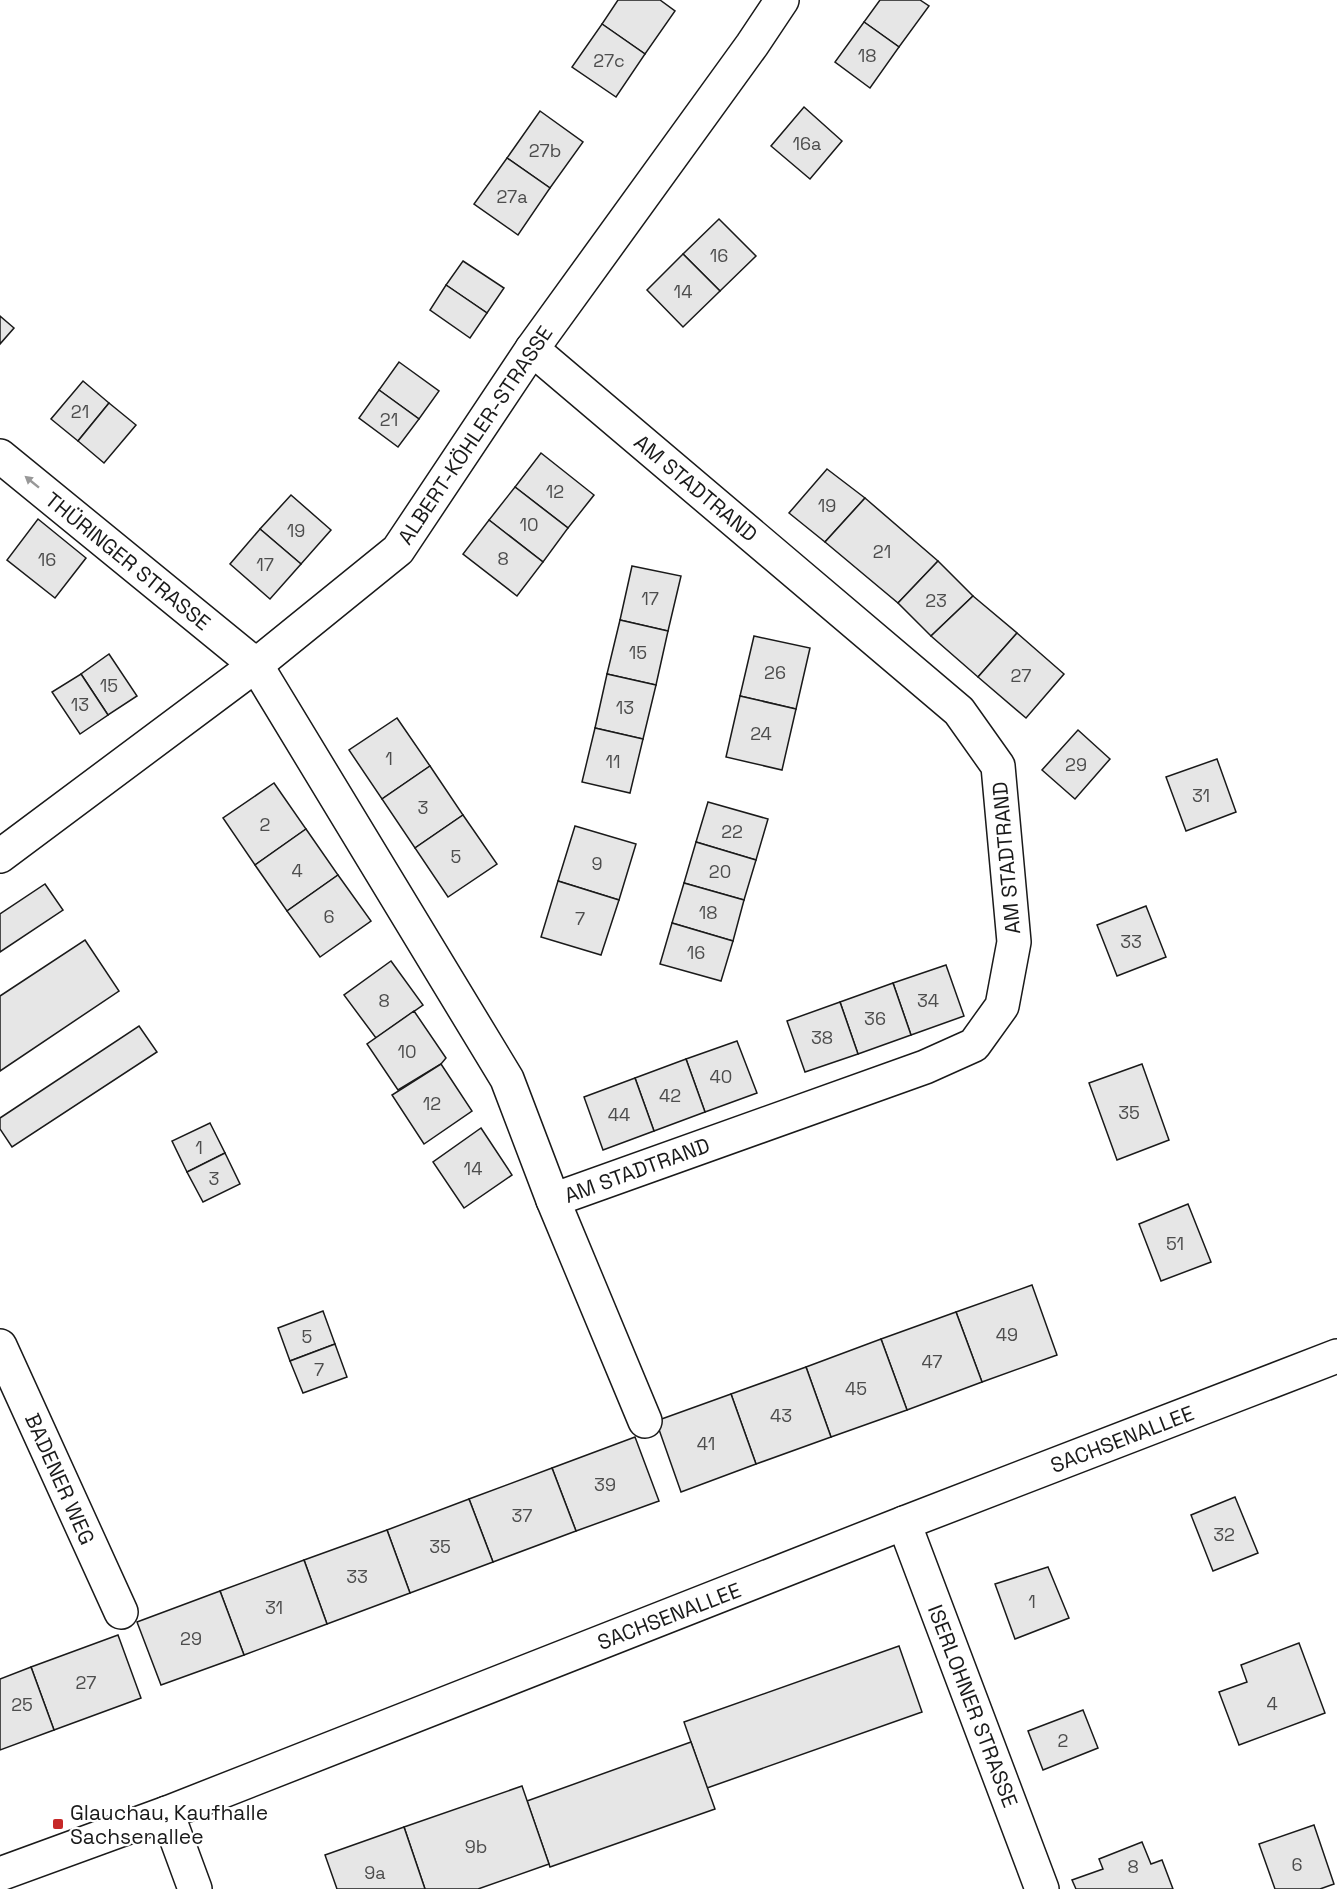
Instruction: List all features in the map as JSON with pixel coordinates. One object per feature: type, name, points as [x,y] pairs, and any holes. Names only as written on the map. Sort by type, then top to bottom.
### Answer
[{"type":"street","name":"ALBERT-KÖHLER-STRASSE","points":[[0,856],[256,666],[398,550],[532,349],[752,45],[782,0]]},
{"type":"street","name":"AM STADTRAND","points":[[532,349],[959,711],[998,766],[1014,942],[1002,1006],[974,1045],[925,1067],[553,1200]]},
{"type":"street","name":"THÜRINGER STRASSE","points":[[0,456],[256,666]]},
{"type":"street","name":"AM STADTRAND","points":[[256,666],[507,1079],[553,1200],[645,1421]]},
{"type":"street","name":"BADENER WEG","points":[[0,1346],[121,1612]]},
{"type":"street","name":"SACHSENALLEE","points":[[0,1874],[166,1813],[904,1523],[1337,1356]]},
{"type":"street","name":"ISERLOHNER STRASSE","points":[[904,1523],[1042,1889]]},
{"type":"street","points":[[166,1813],[195,1889]]},
{"type":"building","points":[[618,0],[660,0],[675,11],[645,54],[602,24]]},
{"type":"building","points":[[880,0],[920,0],[929,6],[899,47],[864,22]]},
{"type":"building","points":[[864,22],[899,47],[870,88],[835,62]]},
{"type":"building","points":[[602,24],[645,54],[616,97],[572,67]]},
{"type":"building","points":[[804,107],[842,141],[810,179],[771,146]]},
{"type":"building","points":[[540,111],[583,142],[550,188],[507,158]]},
{"type":"building","points":[[507,158],[550,188],[518,235],[474,204]]},
{"type":"building","points":[[719,219],[756,256],[720,291],[683,254]]},
{"type":"building","points":[[683,254],[720,291],[683,327],[647,290]]},
{"type":"building","points":[[463,261],[504,288],[487,313],[446,285]]},
{"type":"building","points":[[446,285],[487,313],[470,338],[430,310]]},
{"type":"building","points":[[0,316],[14,328],[0,344]]},
{"type":"building","points":[[399,362],[439,391],[419,419],[379,390]]},
{"type":"building","points":[[83,381],[109,403],[78,441],[51,419]]},
{"type":"building","points":[[379,390],[419,419],[398,447],[359,418]]},
{"type":"building","points":[[109,403],[136,425],[104,463],[78,441]]},
{"type":"building","points":[[541,453],[594,495],[568,528],[515,487]]},
{"type":"building","points":[[827,469],[865,498],[825,542],[789,513]]},
{"type":"building","points":[[515,487],[568,528],[543,562],[489,520]]},
{"type":"building","points":[[291,495],[331,530],[301,564],[260,529]]},
{"type":"building","points":[[865,498],[938,561],[898,603],[825,542]]},
{"type":"building","points":[[38,519],[86,558],[55,598],[7,560]]},
{"type":"building","points":[[489,520],[543,562],[517,596],[463,554]]},
{"type":"building","points":[[260,529],[301,564],[270,599],[230,564]]},
{"type":"building","points":[[938,561],[973,596],[931,636],[898,603]]},
{"type":"building","points":[[632,566],[681,576],[668,631],[620,620]]},
{"type":"building","points":[[973,596],[1017,633],[978,677],[931,636]]},
{"type":"building","points":[[620,620],[668,631],[656,685],[607,674]]},
{"type":"building","points":[[1017,633],[1064,674],[1026,718],[978,677]]},
{"type":"building","points":[[754,636],[810,648],[796,709],[740,696]]},
{"type":"building","points":[[109,654],[137,696],[108,715],[81,674]]},
{"type":"building","points":[[81,674],[108,715],[80,734],[52,692]]},
{"type":"building","points":[[607,674],[656,685],[643,739],[595,728]]},
{"type":"building","points":[[740,696],[796,709],[782,770],[726,757]]},
{"type":"building","points":[[397,718],[430,766],[382,799],[349,750]]},
{"type":"building","points":[[595,728],[643,739],[630,793],[582,782]]},
{"type":"building","points":[[1078,730],[1110,759],[1075,799],[1042,770]]},
{"type":"building","points":[[1217,759],[1236,812],[1186,831],[1166,777]]},
{"type":"building","points":[[430,766],[463,815],[415,848],[382,799]]},
{"type":"building","points":[[274,783],[306,829],[255,865],[223,818]]},
{"type":"building","points":[[708,802],[768,819],[756,860],[696,842]]},
{"type":"building","points":[[463,815],[497,864],[448,897],[415,848]]},
{"type":"building","points":[[575,826],[636,844],[619,900],[558,881]]},
{"type":"building","points":[[306,829],[338,875],[287,911],[255,865]]},
{"type":"building","points":[[696,842],[756,860],[744,900],[684,883]]},
{"type":"building","points":[[338,875],[371,921],[320,957],[287,911]]},
{"type":"building","points":[[558,881],[619,900],[601,955],[541,937]]},
{"type":"building","points":[[684,883],[744,900],[733,941],[672,923]]},
{"type":"building","points":[[45,884],[63,910],[0,952],[0,914]]},
{"type":"building","points":[[1146,906],[1166,957],[1117,976],[1097,925]]},
{"type":"building","points":[[672,923],[733,941],[721,981],[660,964]]},
{"type":"building","points":[[85,940],[119,991],[0,1071],[0,996]]},
{"type":"building","points":[[391,961],[423,1005],[376,1038],[344,995]]},
{"type":"building","points":[[946,965],[964,1016],[911,1035],[893,983]]},
{"type":"building","points":[[893,983],[911,1035],[858,1054],[840,1002]]},
{"type":"building","points":[[840,1002],[858,1054],[805,1072],[787,1021]]},
{"type":"building","points":[[414,1011],[446,1058],[441,1064],[398,1090],[367,1044]]},
{"type":"building","points":[[139,1026],[157,1052],[12,1147],[0,1129],[0,1118]]},
{"type":"building","points":[[737,1041],[757,1093],[705,1112],[686,1059]]},
{"type":"building","points":[[686,1059],[705,1112],[654,1131],[635,1078]]},
{"type":"building","points":[[441,1064],[472,1111],[424,1144],[392,1095]]},
{"type":"building","points":[[1142,1064],[1169,1140],[1117,1160],[1089,1083]]},
{"type":"building","points":[[635,1078],[654,1131],[603,1150],[584,1097]]},
{"type":"building","points":[[210,1123],[225,1153],[187,1172],[172,1141]]},
{"type":"building","points":[[481,1128],[512,1175],[464,1208],[433,1162]]},
{"type":"building","points":[[225,1153],[240,1184],[203,1202],[187,1172]]},
{"type":"building","points":[[1188,1204],[1211,1262],[1161,1281],[1139,1224]]},
{"type":"building","points":[[1032,1285],[1057,1355],[982,1382],[956,1312]]},
{"type":"building","points":[[323,1311],[335,1344],[290,1361],[278,1328]]},
{"type":"building","points":[[956,1312],[982,1382],[907,1410],[881,1339]]},
{"type":"building","points":[[881,1339],[907,1410],[831,1437],[806,1367]]},
{"type":"building","points":[[335,1344],[347,1377],[303,1393],[290,1361]]},
{"type":"building","points":[[806,1367],[831,1437],[756,1464],[731,1394]]},
{"type":"building","points":[[731,1394],[756,1464],[681,1492],[656,1421]]},
{"type":"building","points":[[635,1437],[659,1501],[576,1531],[552,1468]]},
{"type":"building","points":[[552,1468],[576,1531],[493,1562],[469,1499]]},
{"type":"building","points":[[1235,1497],[1258,1553],[1213,1571],[1191,1515]]},
{"type":"building","points":[[469,1499],[493,1562],[410,1593],[387,1530]]},
{"type":"building","points":[[387,1530],[410,1593],[327,1624],[304,1560]]},
{"type":"building","points":[[304,1560],[327,1624],[244,1655],[220,1591]]},
{"type":"building","points":[[1048,1567],[1069,1618],[1015,1639],[995,1584]]},
{"type":"building","points":[[220,1591],[244,1655],[161,1685],[137,1622]]},
{"type":"building","points":[[118,1635],[141,1698],[54,1730],[31,1667]]},
{"type":"building","points":[[1299,1643],[1325,1713],[1239,1745],[1219,1692],[1247,1682],[1241,1665]]},
{"type":"building","points":[[899,1646],[922,1712],[707,1788],[684,1722]]},
{"type":"building","points":[[31,1667],[54,1730],[0,1750],[0,1679]]},
{"type":"building","points":[[1083,1710],[1098,1748],[1043,1770],[1028,1731]]},
{"type":"building","points":[[691,1742],[715,1809],[550,1867],[527,1801]]},
{"type":"building","points":[[522,1786],[549,1864],[478,1889],[425,1889],[404,1827]]},
{"type":"building","points":[[1314,1825],[1334,1884],[1320,1889],[1275,1889],[1259,1844]]},
{"type":"building","points":[[404,1827],[425,1889],[337,1889],[325,1855]]},
{"type":"building","points":[[1142,1842],[1151,1864],[1162,1860],[1173,1889],[1076,1889],[1072,1880],[1103,1869],[1099,1859]]},
{"type":"place","name":"Glauchau, Kaufhalle Sachsenallee","points":[[58,1824]]}]
